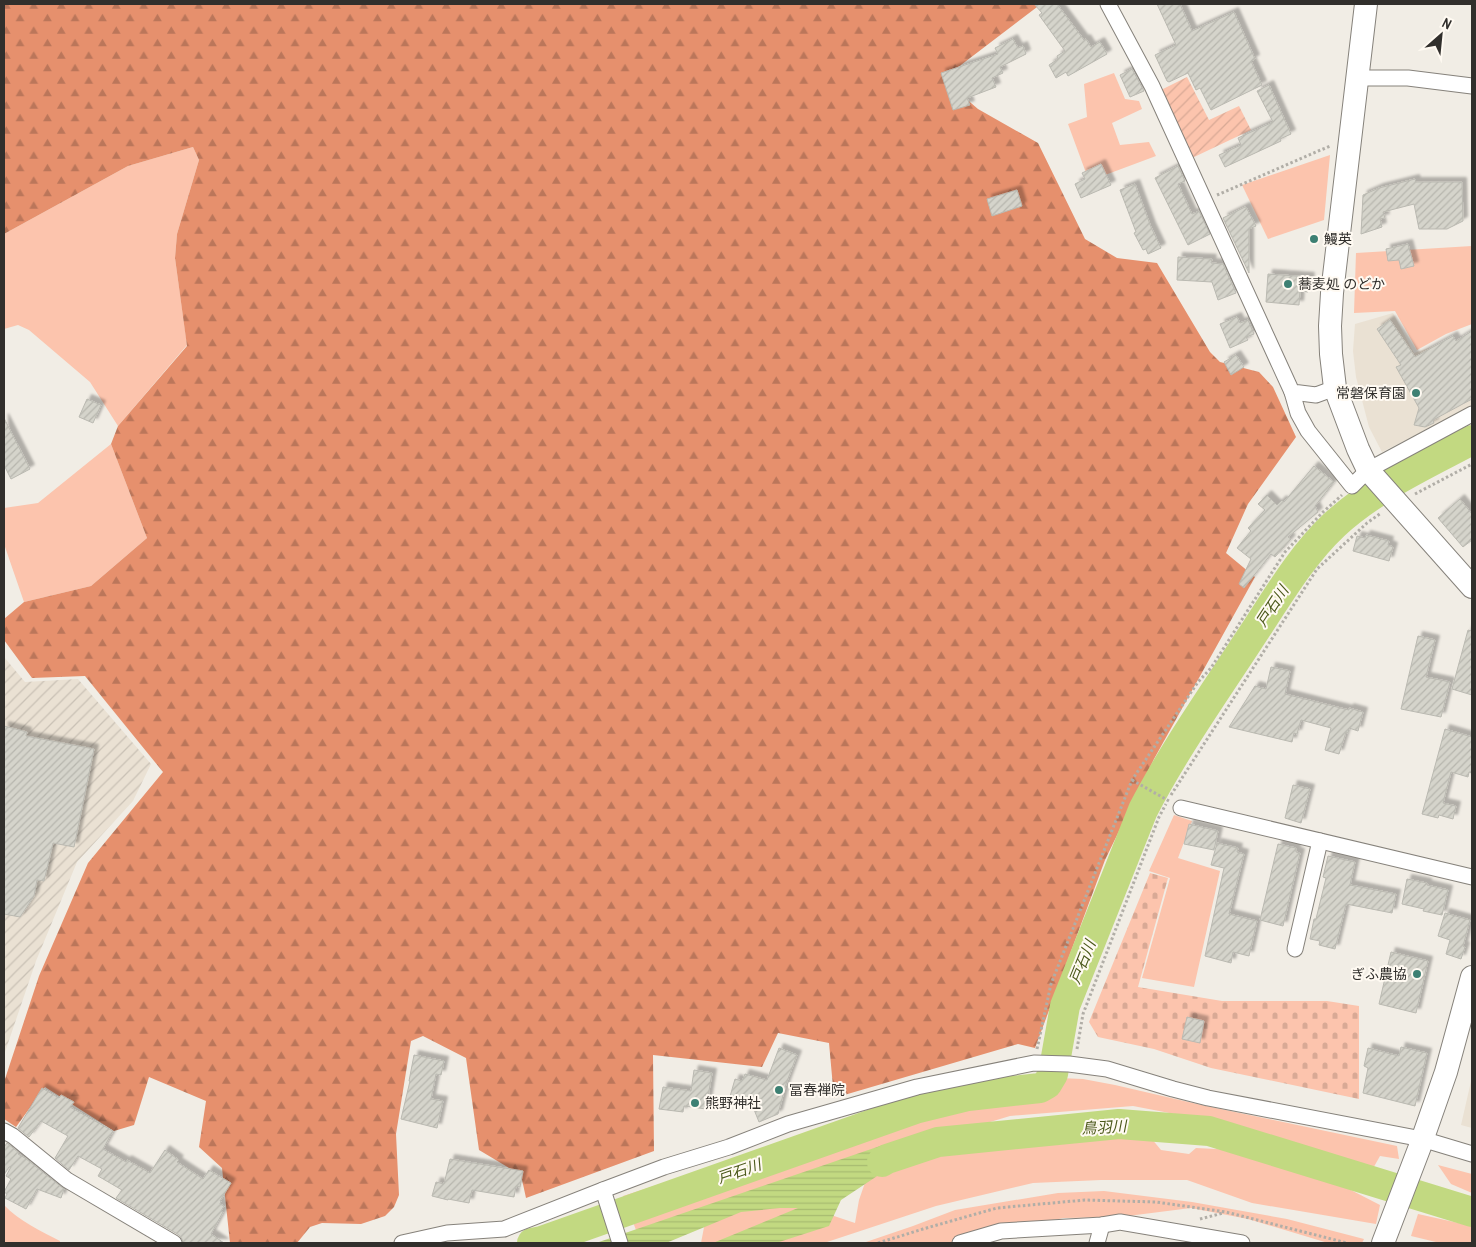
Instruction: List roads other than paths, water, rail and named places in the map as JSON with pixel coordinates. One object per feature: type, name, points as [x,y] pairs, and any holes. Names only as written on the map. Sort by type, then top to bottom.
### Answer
[{"type":"street","points":[[1108,4],[1152,86],[1292,392],[1298,414],[1308,430],[1352,486],[1472,414]]},
{"type":"street","points":[[1366,4],[1332,293],[1330,326],[1335,388],[1358,449],[1371,473],[1472,587]]},
{"type":"street","points":[[1356,78],[1408,78],[1472,86]]},
{"type":"street","points":[[1292,392],[1316,395],[1335,388]]},
{"type":"street","points":[[1181,808],[1472,877]]},
{"type":"street","points":[[1295,949],[1320,841]]},
{"type":"street","points":[[1383,1243],[1446,1072],[1472,977]]},
{"type":"street","points":[[402,1243],[447,1233],[504,1229],[605,1195],[664,1168],[729,1147],[788,1124],[916,1087],[1038,1063],[1107,1068],[1208,1098],[1472,1154]]},
{"type":"street","points":[[4,1131],[13,1136],[67,1180],[174,1243]]},
{"type":"street","points":[[605,1195],[620,1243]]},
{"type":"street","points":[[960,1243],[1001,1231],[1102,1225],[1120,1222],[1242,1243]]},
{"type":"street","points":[[1096,1243],[1102,1225]]},
{"type":"waterway","name":"戸石川","points":[[532,1243],[915,1109],[968,1096],[1040,1088],[1047,1084],[1053,1074],[1065,1006],[1143,810],[1180,746],[1277,597],[1309,552],[1349,512],[1400,478],[1472,440]]},
{"type":"waterway","name":"鳥羽川","points":[[882,1162],[938,1142],[1119,1124],[1209,1131],[1472,1212]]},
{"type":"place","name":"鰻英","points":[[1314,239]]},
{"type":"place","name":"蕎麦処 のどか","points":[[1288,284]]},
{"type":"place","name":"常磐保育園","points":[[1416,393]]},
{"type":"place","name":"ぎふ農協","points":[[1417,974]]},
{"type":"place","name":"冨春禅院","points":[[779,1090]]},
{"type":"place","name":"熊野神社","points":[[695,1103]]}]
